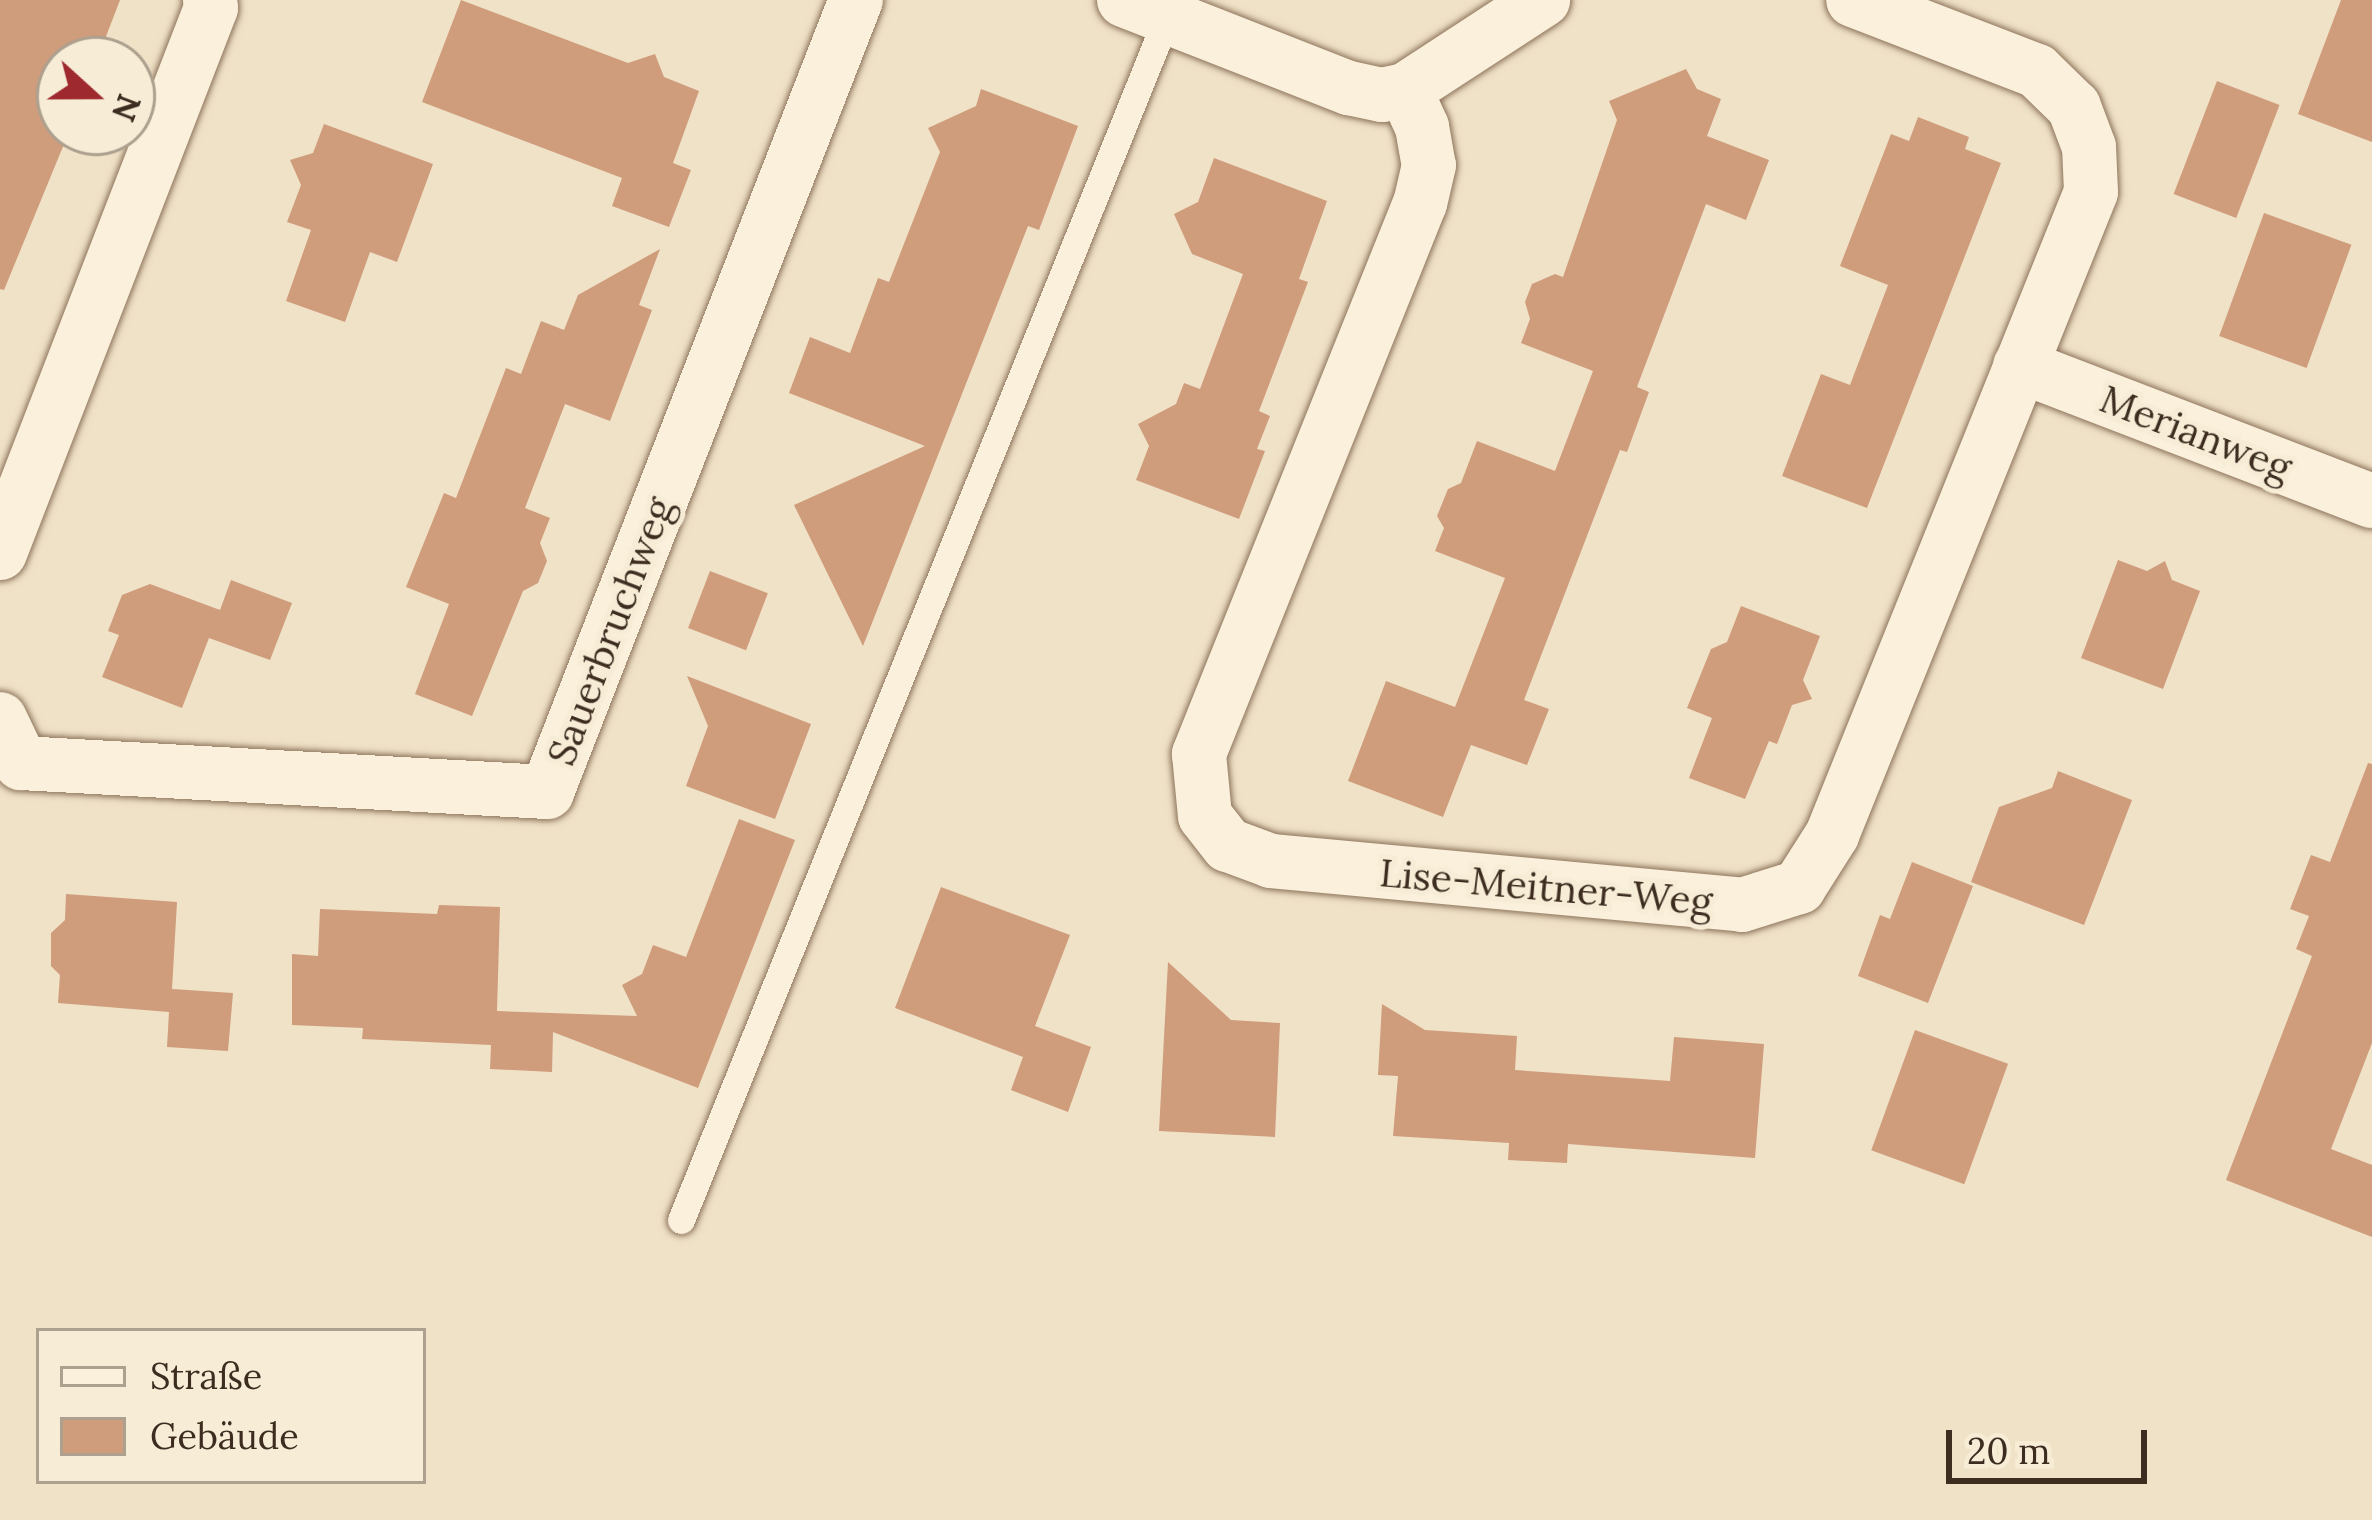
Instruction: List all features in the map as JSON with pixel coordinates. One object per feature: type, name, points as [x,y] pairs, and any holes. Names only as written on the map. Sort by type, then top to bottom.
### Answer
[{"type":"street","points":[[0,553],[210,0]]},
{"type":"street","name":"Sauerbruchweg","points":[[0,719],[21,764],[547,792],[856,0]]},
{"type":"street","points":[[1145,8],[1349,88],[1382,95],[1405,90],[1543,0]]},
{"type":"street","name":"Lise-Meitner-Weg","points":[[1405,90],[1422,127],[1429,165],[1420,203],[1199,754],[1205,816],[1228,845],[1271,861],[1742,905],[1799,887],[1832,835],[2091,192],[2089,147],[2074,107],[2037,71],[1853,0]]},
{"type":"street","name":"Merianweg","points":[[2020,366],[2372,501]]},
{"type":"lane","points":[[681,1220],[1145,8]]},
{"type":"building","points":[[0,0],[120,0],[106,36],[36,36],[36,156],[59,156],[4,290],[0,289]]},
{"type":"building","points":[[461,0],[628,63],[655,54],[664,77],[699,91],[673,163],[691,170],[669,227],[612,206],[622,178],[422,102]]},
{"type":"building","points":[[2341,0],[2372,0],[2372,142],[2298,114]]},
{"type":"building","points":[[1686,69],[1697,89],[1721,99],[1707,136],[1769,160],[1746,220],[1706,204],[1637,387],[1649,392],[1627,452],[1620,450],[1524,700],[1549,709],[1527,765],[1471,745],[1443,817],[1348,781],[1386,681],[1455,707],[1505,578],[1435,551],[1444,528],[1437,516],[1448,489],[1461,483],[1477,441],[1555,471],[1593,371],[1521,343],[1530,319],[1525,302],[1532,284],[1555,274],[1563,277],[1617,120],[1609,101]]},
{"type":"building","points":[[2217,81],[2280,105],[2236,218],[2174,194]]},
{"type":"building","points":[[981,89],[1078,126],[1039,230],[1028,226],[863,646],[794,505],[925,446],[789,393],[810,337],[850,353],[878,278],[889,282],[940,152],[928,128],[976,106]]},
{"type":"building","points":[[1918,117],[1969,137],[1965,149],[2001,163],[1867,508],[1782,476],[1821,374],[1850,385],[1888,285],[1840,266],[1891,134],[1909,141]]},
{"type":"building","points":[[324,124],[433,164],[397,262],[370,252],[345,322],[286,301],[311,230],[287,222],[301,185],[290,160],[313,153]]},
{"type":"building","points":[[1214,158],[1327,201],[1299,279],[1308,282],[1259,411],[1270,416],[1257,449],[1265,451],[1239,519],[1136,480],[1149,446],[1138,424],[1176,404],[1184,383],[1200,389],[1243,274],[1192,254],[1174,214],[1198,202]]},
{"type":"building","points":[[2264,213],[2351,245],[2307,368],[2219,336]]},
{"type":"building","points":[[660,249],[639,305],[652,310],[610,421],[565,404],[525,508],[550,518],[540,543],[547,561],[538,583],[523,591],[472,716],[415,694],[449,604],[406,587],[444,493],[456,498],[506,368],[521,374],[541,321],[564,330],[578,295]]},
{"type":"building","points":[[2118,560],[2147,571],[2165,561],[2172,580],[2200,591],[2163,689],[2081,658]]},
{"type":"building","points":[[710,571],[768,593],[746,650],[688,628]]},
{"type":"building","points":[[231,580],[292,603],[270,660],[209,638],[182,708],[102,677],[119,635],[108,631],[122,595],[150,584],[220,610]]},
{"type":"building","points":[[1741,606],[1820,636],[1803,680],[1812,699],[1792,705],[1777,744],[1769,741],[1745,799],[1689,778],[1712,718],[1687,708],[1711,649],[1727,642]]},
{"type":"building","points":[[687,676],[811,724],[775,819],[686,786],[708,726]]},
{"type":"building","points":[[2368,763],[2372,764],[2372,1043],[2331,1149],[2372,1165],[2372,1237],[2226,1180],[2312,956],[2296,949],[2309,916],[2290,909],[2311,855],[2330,862]]},
{"type":"building","points":[[2058,771],[2132,800],[2084,925],[1971,882],[1999,807],[2052,788]]},
{"type":"building","points":[[739,819],[795,840],[698,1088],[553,1032],[552,1072],[490,1069],[491,1045],[362,1039],[363,1028],[292,1025],[292,954],[318,956],[320,909],[437,914],[439,905],[500,907],[497,1011],[637,1016],[622,985],[642,974],[653,945],[686,957]]},
{"type":"building","points":[[1912,862],[1973,886],[1928,1003],[1858,976],[1880,915],[1890,919]]},
{"type":"building","points":[[941,887],[1070,935],[1035,1026],[1091,1047],[1068,1112],[1011,1090],[1023,1057],[895,1008]]},
{"type":"building","points":[[66,894],[177,902],[172,989],[233,993],[228,1051],[167,1047],[169,1012],[58,1003],[60,975],[51,966],[51,933],[65,920]]},
{"type":"building","points":[[1168,962],[1231,1020],[1280,1023],[1275,1137],[1159,1131]]},
{"type":"building","points":[[1382,1004],[1425,1030],[1517,1036],[1515,1070],[1670,1081],[1674,1037],[1764,1044],[1755,1158],[1568,1144],[1567,1163],[1508,1160],[1509,1143],[1393,1136],[1398,1076],[1378,1075]]},
{"type":"building","points":[[1915,1030],[2008,1064],[1964,1184],[1871,1150]]}]
